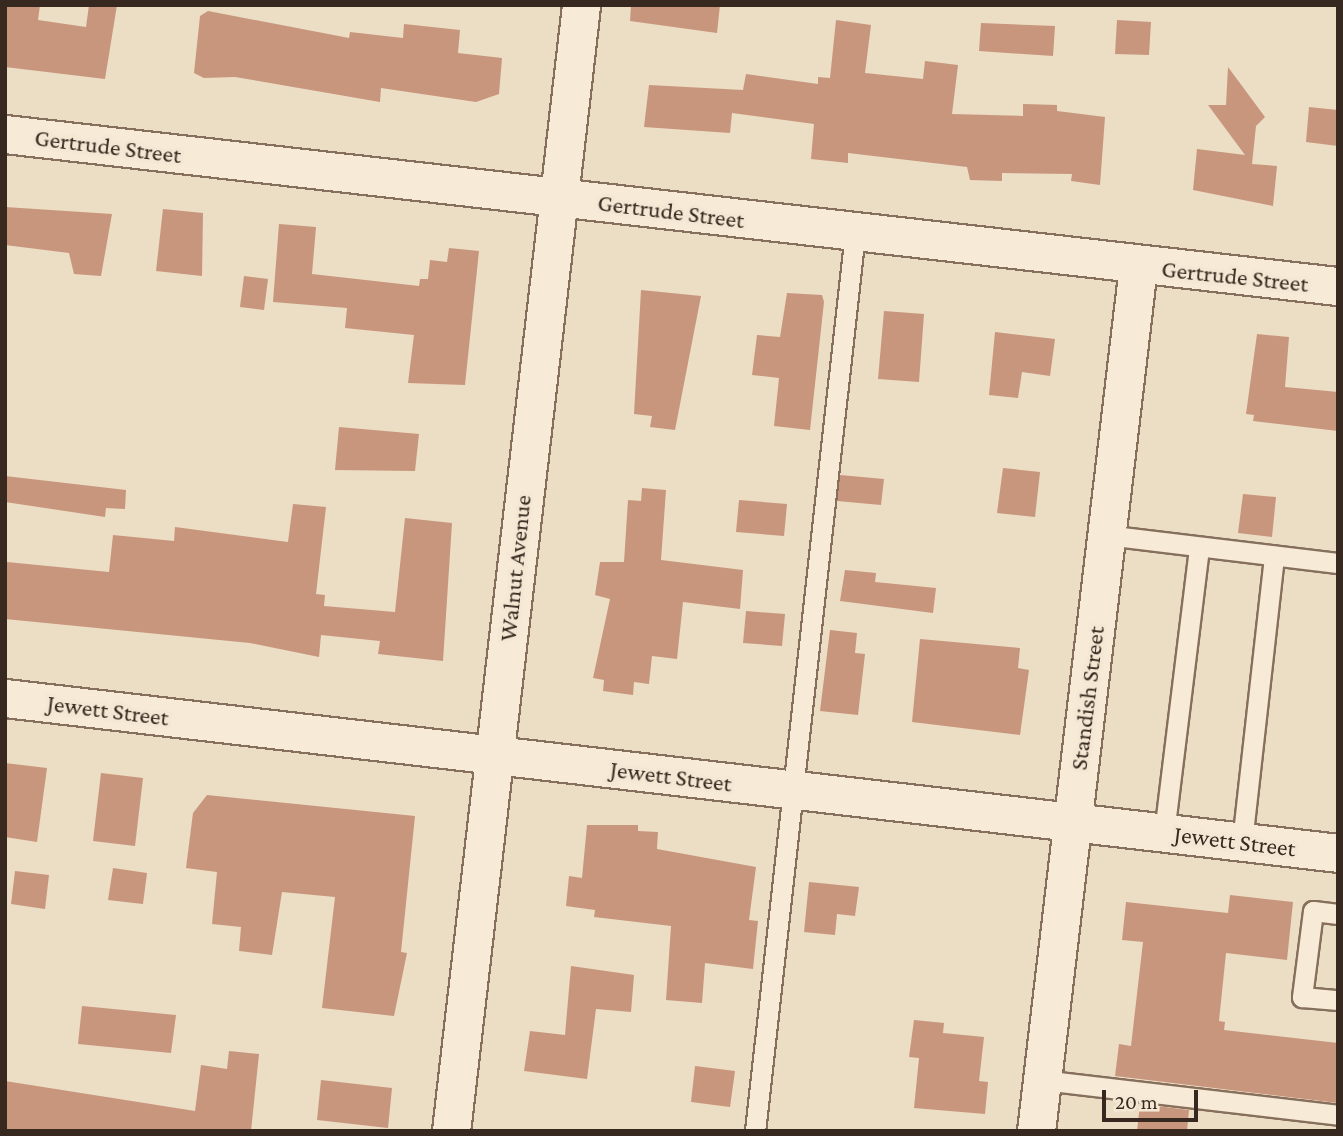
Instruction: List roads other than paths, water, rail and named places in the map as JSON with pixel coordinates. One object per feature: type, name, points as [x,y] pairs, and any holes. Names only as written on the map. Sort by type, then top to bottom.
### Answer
[{"type":"street","name":"Walnut Avenue","points":[[451,1131],[581,5]]},
{"type":"street","name":"Gertrude Street","points":[[5,134],[1138,266],[1338,286]]},
{"type":"street","name":"Standish Street","points":[[1036,1131],[1138,266]]},
{"type":"street","name":"Jewett Street","points":[[5,698],[1338,853]]},
{"type":"lane","points":[[755,1131],[795,790],[828,434],[855,233]]},
{"type":"lane","points":[[1106,536],[1338,564]]},
{"type":"lane","points":[[1164,833],[1199,547]]},
{"type":"lane","points":[[1242,842],[1274,556]]},
{"type":"lane","points":[[1338,914],[1313,911],[1302,997],[1338,1000]]},
{"type":"lane","points":[[1042,1080],[1338,1115]]}]
